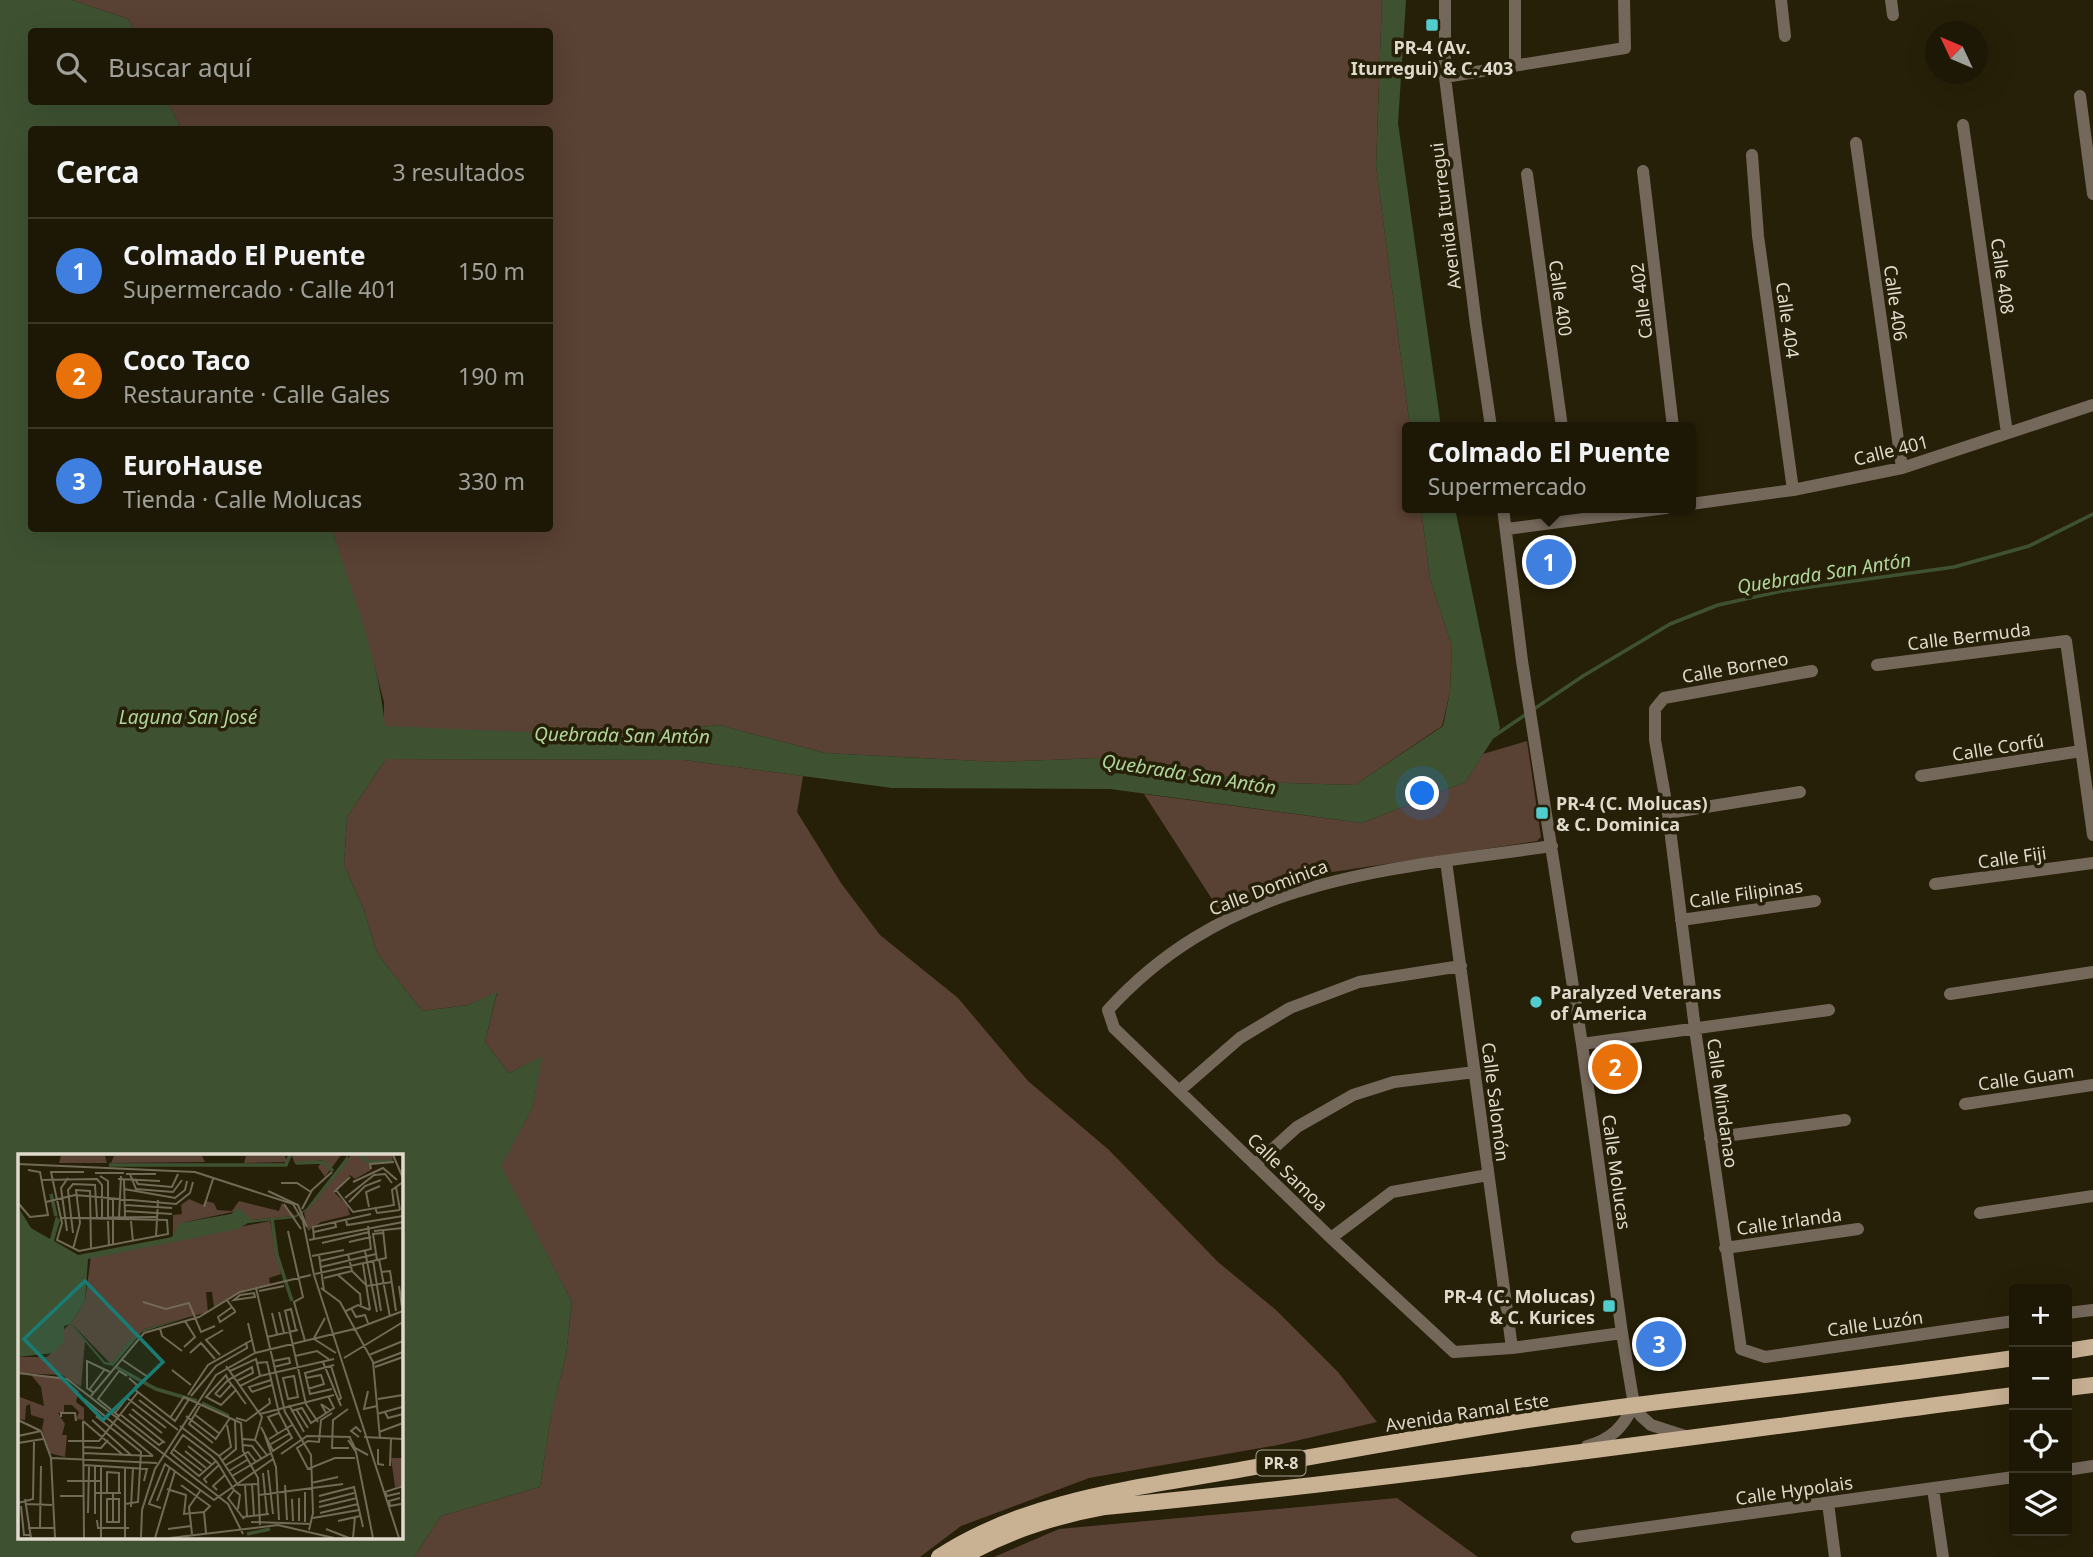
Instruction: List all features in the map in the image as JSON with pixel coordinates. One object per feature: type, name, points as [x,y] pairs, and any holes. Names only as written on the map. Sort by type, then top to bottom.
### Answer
[{"type":"main road","points":[[2072,1350],[2093,1347]]},
{"type":"main road","name":"Avenida Ramal Este","points":[[939,1557],[989,1529],[1082,1499],[1359,1448],[1634,1405],[2009,1359]]},
{"type":"main road","points":[[2072,1387],[2093,1385]]},
{"type":"main road","name":"PR-8","points":[[963,1557],[997,1539],[1033,1525],[1105,1507],[1333,1483],[2009,1396]]},
{"type":"street","name":"Avenida Iturregui","points":[[1445,0],[1445,77],[1490,422]]},
{"type":"street","points":[[1515,0],[1515,65]]},
{"type":"street","points":[[1445,77],[1625,48],[1624,0]]},
{"type":"street","points":[[1780,0],[1785,36]]},
{"type":"street","points":[[1891,0],[1893,15]]},
{"type":"street","points":[[2080,96],[2093,194]]},
{"type":"street","name":"Calle 408","points":[[1963,125],[2007,433]]},
{"type":"street","name":"Calle 406","points":[[1856,143],[1902,468]]},
{"type":"street","name":"Calle 404","points":[[1752,155],[1758,236],[1793,490]]},
{"type":"street","name":"Calle 402","points":[[1643,171],[1672,422]]},
{"type":"street","name":"Calle 400","points":[[1527,174],[1561,422]]},
{"type":"street","name":"Calle 401","points":[[1696,503],[1793,490],[1902,468],[2093,405]]},
{"type":"street","points":[[1504,513],[1507,529],[1634,513]]},
{"type":"street","points":[[1574,513],[1575,522]]},
{"type":"street","name":"Calle Molucas","points":[[1507,529],[1522,661],[1582,1044],[1634,1405]]},
{"type":"street","name":"Calle Bermuda","points":[[1877,665],[2066,641],[2079,737]]},
{"type":"street","name":"Calle Borneo","points":[[1664,698],[1812,671]]},
{"type":"street","name":"Calle Mindanao","points":[[1664,698],[1655,709],[1655,740],[1668,813],[1695,1028],[1741,1349]]},
{"type":"street","points":[[2093,736],[2079,737],[2093,835]]},
{"type":"street","name":"Calle Corfú","points":[[1921,776],[2081,751]]},
{"type":"street","points":[[1668,813],[1800,792]]},
{"type":"street","name":"Calle Dominica","points":[[1108,1010],[1135,981],[1192,938],[1223,920],[1281,897],[1342,878],[1552,846]]},
{"type":"street","name":"Calle Salomón","points":[[1447,861],[1512,1348]]},
{"type":"street","name":"Calle Fiji","points":[[1935,884],[2093,863]]},
{"type":"street","name":"Calle Filipinas","points":[[1681,920],[1815,901]]},
{"type":"street","points":[[1179,1091],[1240,1038],[1290,1008],[1359,982],[1461,965]]},
{"type":"street","points":[[1950,994],[2093,972]]},
{"type":"street","name":"Calle Samoa","points":[[1108,1010],[1114,1028],[1454,1352],[1512,1348]]},
{"type":"street","points":[[1582,1044],[1829,1010]]},
{"type":"street","points":[[1255,1165],[1297,1127],[1353,1095],[1394,1082],[1475,1072]]},
{"type":"street","name":"Calle Guam","points":[[1965,1104],[2093,1085]]},
{"type":"street","points":[[1710,1138],[1844,1120]]},
{"type":"street","points":[[1332,1238],[1392,1192],[1488,1175]]},
{"type":"street","points":[[1980,1213],[2093,1196]]},
{"type":"street","name":"Calle Irlanda","points":[[1725,1248],[1858,1229]]},
{"type":"street","points":[[2072,1312],[2093,1310]]},
{"type":"street","name":"Calle Luzón","points":[[1741,1349],[1765,1357],[2009,1322]]},
{"type":"street","points":[[1512,1348],[1622,1333]]},
{"type":"street","points":[[1558,1454],[1597,1444],[1614,1435],[1634,1405],[1651,1425],[1680,1436],[1697,1438]]},
{"type":"street","points":[[2072,1469],[2093,1466]]},
{"type":"street","name":"Calle Hypolais","points":[[1577,1537],[2009,1478]]},
{"type":"street","points":[[1933,1489],[1943,1557]]},
{"type":"street","points":[[1828,1503],[1835,1557]]},
{"type":"shaded area","points":[[72,0],[1382,0],[1376,166],[1409,422],[1402,422],[1402,513],[1422,513],[1430,579],[1452,646],[1450,692],[1442,726],[1355,785],[1256,782],[1126,757],[998,762],[825,753],[719,725],[619,736],[384,727],[384,702],[333,532],[553,532],[553,126],[180,126],[169,105],[553,105],[553,28],[132,28],[128,19]]},
{"type":"shaded area","points":[[1527,741],[1541,837],[1537,841],[1326,873],[1267,892],[1221,913],[1144,794],[1362,823],[1465,782],[1483,754]]},
{"type":"shaded area","points":[[386,759],[684,760],[803,776],[797,812],[841,883],[880,935],[958,998],[1028,1081],[1109,1150],[1218,1262],[1276,1310],[1338,1372],[1377,1422],[1278,1445],[1089,1478],[961,1526],[920,1557],[414,1557],[441,1516],[540,1487],[551,1415],[566,1355],[572,1302],[500,1166],[533,1107],[541,1057],[509,1073],[485,1042],[497,993],[468,1005],[422,1011],[377,953],[364,910],[344,865],[347,817]]},
{"type":"shaded area","points":[[1397,1498],[1478,1557],[994,1557],[1059,1529]]},
{"type":"water","name":"Laguna San José","points":[[0,0],[72,0],[128,19],[132,28],[28,28],[28,105],[169,105],[180,126],[28,126],[28,532],[333,532],[371,651],[385,726],[619,736],[719,725],[825,753],[998,762],[1126,757],[1256,782],[1355,785],[1443,726],[1450,692],[1452,646],[1430,579],[1422,513],[1456,513],[1500,728],[1465,782],[1362,823],[1110,789],[892,788],[684,760],[386,759],[347,817],[344,865],[364,910],[377,953],[422,1011],[468,1005],[497,992],[485,1042],[509,1073],[542,1056],[533,1107],[501,1166],[572,1302],[566,1355],[551,1416],[540,1487],[441,1516],[414,1557],[0,1557]]},
{"type":"water","points":[[1382,0],[1406,0],[1398,123],[1440,422],[1409,422],[1376,166]]},
{"type":"waterway","name":"Quebrada San Antón","points":[[1491,738],[1583,676],[1670,624],[1718,605],[1782,591],[1954,567],[2029,546],[2093,514]]},
{"type":"place","name":"PR-4 (Av. Iturregui) & C. 403","points":[[1432,25]]},
{"type":"place","name":"Colmado El Puente","points":[[1549,562]]},
{"type":"place","name":"PR-4 (C. Molucas) & C. Dominica","points":[[1542,813]]},
{"type":"place","name":"Paralyzed Veterans of America","points":[[1536,1002]]},
{"type":"place","name":"Coco Taco","points":[[1615,1067]]},
{"type":"place","name":"PR-4 (C. Molucas) & C. Kurices","points":[[1609,1306]]},
{"type":"place","name":"EuroHause","points":[[1659,1344]]}]
